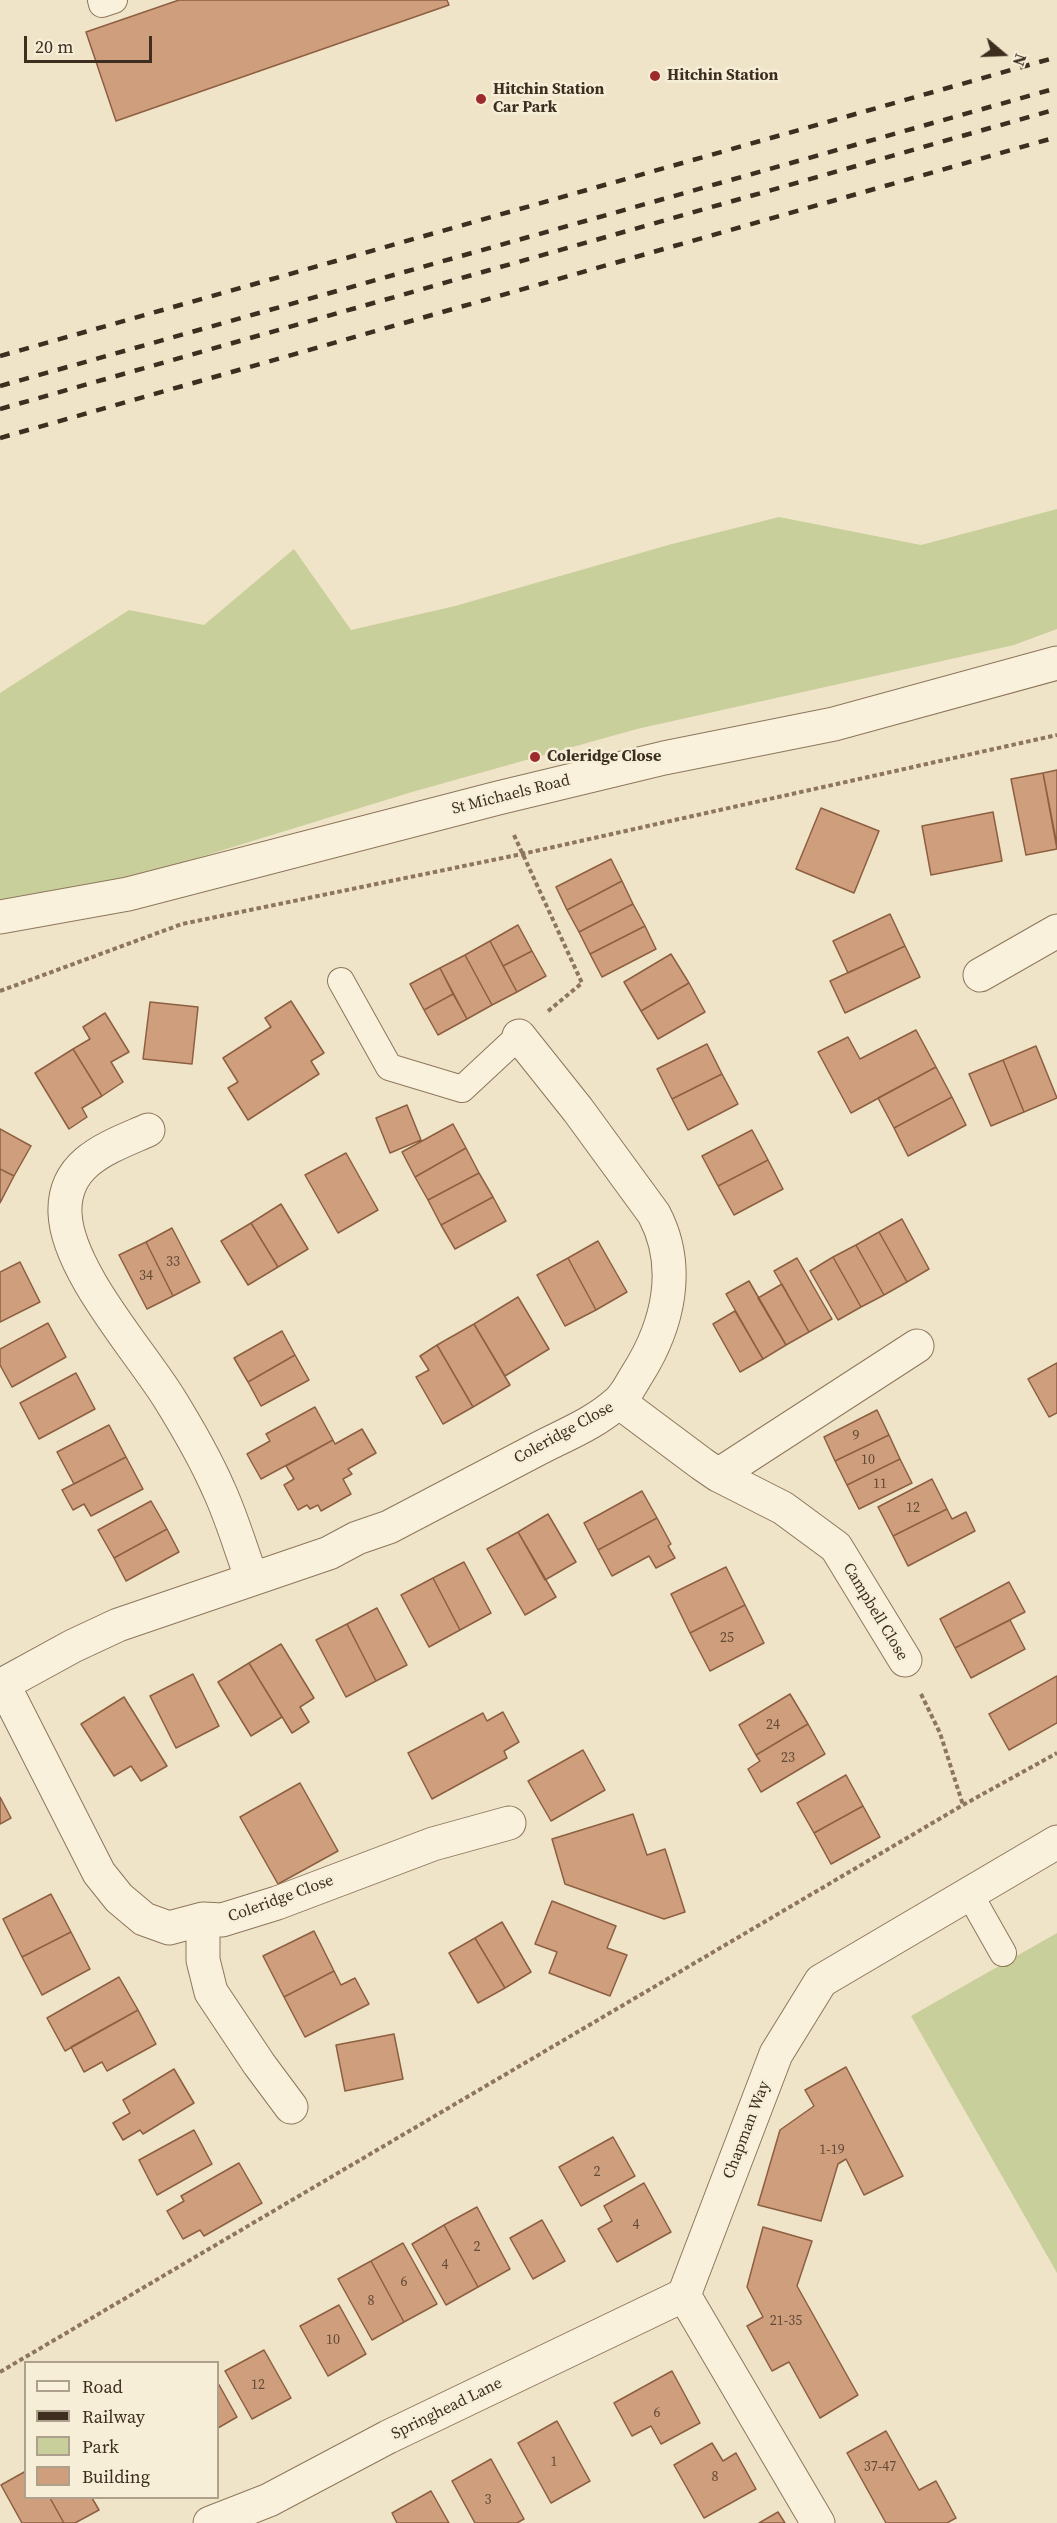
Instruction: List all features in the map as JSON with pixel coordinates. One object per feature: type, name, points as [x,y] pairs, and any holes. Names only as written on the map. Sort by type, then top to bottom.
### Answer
[{"type":"street","name":"St Michaels Road","points":[[0,917],[128,894],[509,795],[664,758],[834,724],[1057,663]]},
{"type":"street","points":[[980,975],[1057,931]]},
{"type":"street","name":"Coleridge Close","points":[[509,1823],[433,1844],[339,1877],[277,1903],[222,1920],[203,1919],[169,1928],[144,1919],[119,1898],[99,1873],[2,1685],[73,1646],[118,1626],[329,1553],[357,1538],[389,1527],[586,1424],[619,1402],[656,1342],[666,1314],[669,1253],[663,1232],[654,1214],[578,1110],[519,1036]]},
{"type":"street","points":[[148,1130],[93,1155],[79,1168],[69,1189],[65,1212],[71,1240],[92,1286],[168,1397],[194,1442],[219,1489],[252,1579]]},
{"type":"street","points":[[718,1475],[917,1346]]},
{"type":"street","name":"Campbell Close","points":[[619,1402],[718,1475],[783,1508],[836,1547],[905,1660]]},
{"type":"street","name":"Chapman Way","points":[[684,2295],[776,2054],[821,1981],[1057,1842]]},
{"type":"street","points":[[203,1919],[203,1960],[212,1992],[291,2108]]},
{"type":"street","points":[[684,2295],[818,2523]]},
{"type":"street","name":"Springhead Lane","points":[[210,2523],[269,2500],[388,2437],[684,2295]]},
{"type":"lane","points":[[101,0],[102,3],[114,0]]},
{"type":"lane","points":[[341,981],[389,1066],[399,1070],[462,1089],[519,1036]]},
{"type":"lane","points":[[969,1893],[1003,1953]]},
{"type":"path","points":[[0,991],[182,924],[522,854],[1057,735]]},
{"type":"path","points":[[519,1036],[582,983],[522,854]]},
{"type":"path","name":"Campbell Close","points":[[905,1660],[940,1733],[963,1805]]},
{"type":"path","points":[[0,2372],[963,1805],[1057,1752]]},
{"type":"green space","points":[[1057,509],[1057,629],[1014,645],[637,729],[412,792],[80,894],[0,904],[0,693],[129,610],[204,625],[294,549],[351,630],[455,606],[672,544],[779,517],[921,545]]},
{"type":"green space","points":[[1057,1933],[1057,2273],[911,2016]]},
{"type":"building","points":[[179,0],[447,0],[449,5],[116,121],[86,32]]},
{"type":"building","points":[[1057,770],[1057,845],[1043,773]]},
{"type":"building","points":[[1043,773],[1057,849],[1026,855],[1011,779]]},
{"type":"building","points":[[821,808],[879,831],[854,893],[796,869]]},
{"type":"building","points":[[993,812],[1002,861],[931,875],[922,826]]},
{"type":"building","points":[[611,859],[622,881],[567,910],[556,887]]},
{"type":"building","points":[[622,881],[633,904],[579,932],[567,910]]},
{"type":"building","points":[[633,904],[645,926],[590,954],[579,932]]},
{"type":"building","points":[[890,914],[905,946],[848,973],[833,941]]},
{"type":"building","points":[[518,925],[532,951],[503,966],[490,941]]},
{"type":"building","points":[[645,926],[656,949],[602,977],[590,954]]},
{"type":"building","points":[[490,941],[517,992],[492,1005],[465,955]]},
{"type":"building","points":[[905,946],[920,977],[845,1013],[830,981]]},
{"type":"building","points":[[532,951],[546,976],[517,992],[503,966]]},
{"type":"building","points":[[671,954],[689,983],[641,1011],[624,982]]},
{"type":"building","points":[[465,955],[492,1005],[467,1019],[440,968]]},
{"type":"building","points":[[440,968],[453,994],[424,1010],[410,984]]},
{"type":"building","points":[[689,983],[705,1012],[658,1039],[641,1011]]},
{"type":"building","points":[[453,994],[467,1019],[438,1035],[424,1010]]},
{"type":"building","points":[[291,1001],[324,1053],[311,1061],[319,1074],[248,1120],[228,1088],[238,1082],[223,1058],[271,1027],[265,1018]]},
{"type":"building","points":[[150,1002],[198,1007],[192,1064],[143,1059]]},
{"type":"building","points":[[105,1013],[129,1052],[111,1062],[123,1082],[102,1096],[73,1049],[90,1039],[83,1027]]},
{"type":"building","points":[[916,1030],[936,1067],[851,1113],[818,1052],[848,1037],[860,1059]]},
{"type":"building","points":[[707,1044],[722,1074],[672,1099],[657,1069]]},
{"type":"building","points":[[1036,1046],[1057,1098],[1024,1112],[1003,1060]]},
{"type":"building","points":[[73,1049],[102,1096],[82,1108],[87,1117],[69,1129],[35,1073]]},
{"type":"building","points":[[1003,1060],[1024,1112],[991,1126],[969,1074]]},
{"type":"building","points":[[936,1067],[952,1097],[894,1128],[878,1098]]},
{"type":"building","points":[[722,1074],[738,1104],[688,1130],[672,1099]]},
{"type":"building","points":[[952,1097],[966,1125],[908,1156],[894,1128]]},
{"type":"building","points":[[407,1105],[421,1140],[390,1153],[376,1118]]},
{"type":"building","points":[[453,1124],[466,1148],[415,1177],[402,1152]]},
{"type":"building","points":[[0,1129],[31,1146],[14,1176],[0,1169]]},
{"type":"building","points":[[752,1130],[768,1160],[718,1186],[702,1156]]},
{"type":"building","points":[[466,1148],[479,1173],[428,1200],[415,1177]]},
{"type":"building","points":[[346,1153],[378,1210],[338,1233],[305,1175]]},
{"type":"building","points":[[768,1160],[783,1189],[734,1215],[718,1186]]},
{"type":"building","points":[[0,1169],[14,1176],[0,1203]]},
{"type":"building","points":[[479,1173],[493,1197],[441,1225],[428,1200]]},
{"type":"building","points":[[493,1197],[506,1221],[455,1249],[441,1225]]},
{"type":"building","points":[[281,1204],[308,1249],[278,1267],[251,1223]]},
{"type":"building","points":[[902,1219],[929,1269],[907,1282],[879,1232]]},
{"type":"building","points":[[251,1223],[278,1267],[248,1285],[221,1241]]},
{"type":"building","points":[[172,1228],[200,1282],[173,1296],[146,1242]]},
{"type":"building","points":[[879,1232],[907,1282],[884,1295],[856,1245]]},
{"type":"building","points":[[598,1241],[627,1292],[596,1310],[568,1258]]},
{"type":"building","points":[[146,1242],[173,1296],[147,1309],[119,1255]]},
{"type":"building","points":[[856,1245],[884,1295],[861,1307],[833,1257]]},
{"type":"building","points":[[833,1257],[861,1307],[838,1320],[810,1271]]},
{"type":"building","points":[[568,1258],[596,1310],[565,1326],[537,1275]]},
{"type":"building","points":[[797,1258],[832,1319],[809,1332],[774,1271]]},
{"type":"building","points":[[20,1262],[40,1302],[0,1322],[0,1272]]},
{"type":"building","points":[[749,1281],[786,1345],[763,1359],[726,1294]]},
{"type":"building","points":[[782,1284],[809,1332],[786,1345],[758,1298]]},
{"type":"building","points":[[518,1297],[549,1349],[505,1376],[474,1324]]},
{"type":"building","points":[[735,1311],[763,1359],[740,1372],[713,1324]]},
{"type":"building","points":[[48,1323],[66,1357],[12,1387],[0,1365],[0,1349]]},
{"type":"building","points":[[474,1324],[510,1385],[473,1407],[437,1345]]},
{"type":"building","points":[[282,1331],[295,1355],[248,1382],[234,1358]]},
{"type":"building","points":[[437,1345],[473,1407],[443,1424],[416,1377],[429,1370],[420,1356]]},
{"type":"building","points":[[295,1355],[309,1380],[261,1406],[248,1382]]},
{"type":"building","points":[[1057,1363],[1057,1413],[1049,1417],[1028,1379]]},
{"type":"building","points":[[76,1373],[95,1409],[39,1439],[20,1403]]},
{"type":"building","points":[[315,1407],[333,1440],[261,1479],[247,1454],[270,1441],[266,1434]]},
{"type":"building","points":[[877,1410],[889,1435],[835,1461],[824,1437]]},
{"type":"building","points":[[109,1425],[126,1457],[74,1484],[57,1452]]},
{"type":"building","points":[[362,1429],[376,1453],[348,1469],[352,1474],[343,1479],[351,1494],[321,1511],[318,1505],[310,1509],[307,1505],[298,1510],[284,1485],[294,1479],[286,1466],[333,1440],[335,1444]]},
{"type":"building","points":[[889,1435],[900,1459],[847,1485],[835,1461]]},
{"type":"building","points":[[126,1457],[143,1489],[91,1516],[84,1504],[73,1510],[62,1490]]},
{"type":"building","points":[[900,1459],[912,1483],[859,1509],[847,1485]]},
{"type":"building","points":[[932,1479],[947,1509],[893,1536],[878,1507]]},
{"type":"building","points":[[642,1491],[657,1518],[598,1550],[584,1523]]},
{"type":"building","points":[[151,1501],[167,1529],[114,1558],[98,1530]]},
{"type":"building","points":[[947,1509],[952,1519],[966,1512],[975,1531],[908,1566],[893,1536]]},
{"type":"building","points":[[548,1514],[576,1562],[545,1580],[518,1532]]},
{"type":"building","points":[[657,1518],[671,1544],[668,1546],[675,1558],[656,1568],[649,1556],[612,1576],[598,1550]]},
{"type":"building","points":[[167,1529],[179,1552],[126,1581],[114,1558]]},
{"type":"building","points":[[518,1532],[556,1597],[525,1615],[487,1549]]},
{"type":"building","points":[[464,1562],[491,1613],[460,1630],[433,1578]]},
{"type":"building","points":[[726,1567],[745,1605],[690,1633],[671,1594]]},
{"type":"building","points":[[433,1578],[460,1630],[429,1647],[401,1595]]},
{"type":"building","points":[[1009,1582],[1025,1612],[955,1648],[940,1619]]},
{"type":"building","points":[[745,1605],[764,1643],[710,1671],[690,1633]]},
{"type":"building","points":[[377,1608],[407,1665],[376,1681],[347,1624]]},
{"type":"building","points":[[1010,1620],[1025,1649],[971,1678],[955,1648]]},
{"type":"building","points":[[347,1624],[376,1681],[346,1697],[316,1640]]},
{"type":"building","points":[[281,1644],[314,1698],[300,1707],[309,1722],[292,1733],[249,1663]]},
{"type":"building","points":[[249,1663],[282,1717],[251,1736],[218,1682]]},
{"type":"building","points":[[193,1674],[219,1726],[176,1748],[150,1696]]},
{"type":"building","points":[[1057,1676],[1057,1723],[1009,1750],[989,1714]]},
{"type":"building","points":[[790,1694],[808,1724],[756,1755],[739,1725]]},
{"type":"building","points":[[124,1697],[167,1766],[141,1781],[131,1766],[114,1776],[81,1724]]},
{"type":"building","points":[[503,1712],[519,1742],[504,1751],[507,1758],[432,1799],[408,1753],[483,1713],[487,1721]]},
{"type":"building","points":[[808,1724],[825,1754],[761,1792],[748,1769],[760,1761],[756,1755]]},
{"type":"building","points":[[583,1750],[605,1790],[551,1821],[528,1781]]},
{"type":"building","points":[[846,1775],[863,1806],[814,1833],[797,1803]]},
{"type":"building","points":[[300,1783],[338,1851],[278,1884],[240,1817]]},
{"type":"building","points":[[0,1797],[11,1818],[0,1824]]},
{"type":"building","points":[[863,1806],[880,1837],[831,1864],[814,1833]]},
{"type":"building","points":[[633,1814],[647,1855],[665,1849],[685,1912],[664,1919],[565,1884],[552,1839]]},
{"type":"building","points":[[51,1894],[71,1932],[22,1957],[3,1919]]},
{"type":"building","points":[[552,1901],[616,1926],[607,1948],[627,1955],[610,1996],[549,1973],[557,1952],[535,1944]]},
{"type":"building","points":[[502,1922],[531,1972],[505,1988],[475,1938]]},
{"type":"building","points":[[314,1931],[334,1971],[284,1997],[263,1956]]},
{"type":"building","points":[[71,1932],[90,1969],[42,1995],[22,1957]]},
{"type":"building","points":[[475,1938],[505,1988],[478,2003],[449,1953]]},
{"type":"building","points":[[334,1971],[341,1985],[355,1978],[369,2004],[305,2037],[284,1997]]},
{"type":"building","points":[[119,1977],[138,2010],[65,2051],[47,2018]]},
{"type":"building","points":[[138,2010],[156,2044],[107,2071],[102,2062],[84,2072],[71,2047]]},
{"type":"building","points":[[394,2034],[403,2079],[345,2091],[336,2045]]},
{"type":"building","points":[[846,2067],[903,2176],[864,2195],[846,2159],[838,2164],[821,2221],[758,2205],[780,2130],[814,2106],[805,2090]]},
{"type":"building","points":[[174,2069],[194,2103],[143,2134],[140,2130],[123,2140],[113,2123],[130,2113],[123,2100]]},
{"type":"building","points":[[194,2130],[212,2164],[157,2195],[139,2160]]},
{"type":"building","points":[[613,2137],[635,2176],[581,2206],[559,2167]]},
{"type":"building","points":[[239,2163],[262,2203],[204,2236],[200,2230],[183,2239],[167,2211],[184,2201],[181,2196]]},
{"type":"building","points":[[644,2183],[671,2232],[617,2262],[598,2229],[612,2221],[604,2206]]},
{"type":"building","points":[[477,2207],[510,2269],[478,2287],[444,2225]]},
{"type":"building","points":[[542,2220],[565,2261],[533,2279],[510,2238]]},
{"type":"building","points":[[444,2225],[478,2287],[446,2305],[412,2244]]},
{"type":"building","points":[[763,2227],[812,2241],[797,2286],[858,2395],[820,2418],[789,2362],[772,2371],[747,2326],[763,2317],[747,2287]]},
{"type":"building","points":[[403,2243],[437,2304],[404,2322],[371,2261]]},
{"type":"building","points":[[371,2261],[404,2322],[372,2340],[338,2279]]},
{"type":"building","points":[[339,2305],[366,2354],[328,2376],[300,2326]]},
{"type":"building","points":[[264,2350],[291,2398],[252,2419],[225,2371]]},
{"type":"building","points":[[672,2371],[700,2423],[661,2444],[651,2426],[632,2436],[614,2403]]},
{"type":"building","points":[[219,2385],[237,2417],[219,2427]]},
{"type":"building","points":[[557,2421],[590,2481],[551,2503],[518,2443]]},
{"type":"building","points":[[886,2431],[919,2490],[936,2481],[956,2518],[947,2523],[886,2523],[847,2453]]},
{"type":"building","points":[[712,2443],[723,2461],[736,2453],[756,2489],[704,2518],[674,2465]]},
{"type":"building","points":[[491,2459],[524,2519],[517,2523],[475,2523],[452,2481]]},
{"type":"building","points":[[24,2472],[24,2499],[51,2499],[64,2523],[22,2523],[1,2485]]},
{"type":"building","points":[[431,2491],[449,2523],[397,2523],[392,2513]]},
{"type":"building","points":[[51,2499],[93,2499],[99,2510],[75,2523],[64,2523]]},
{"type":"building","points":[[778,2512],[785,2523],[759,2523]]},
{"type":"railway","points":[[0,356],[1057,57]]},
{"type":"railway","points":[[0,386],[1057,88]]},
{"type":"railway","points":[[0,409],[1057,109]]},
{"type":"railway","points":[[0,438],[1057,137]]},
{"type":"place","name":"Hitchin Station","points":[[655,76]]},
{"type":"place","name":"Hitchin Station Car Park","points":[[481,99]]},
{"type":"place","name":"Coleridge Close","points":[[535,757]]}]
